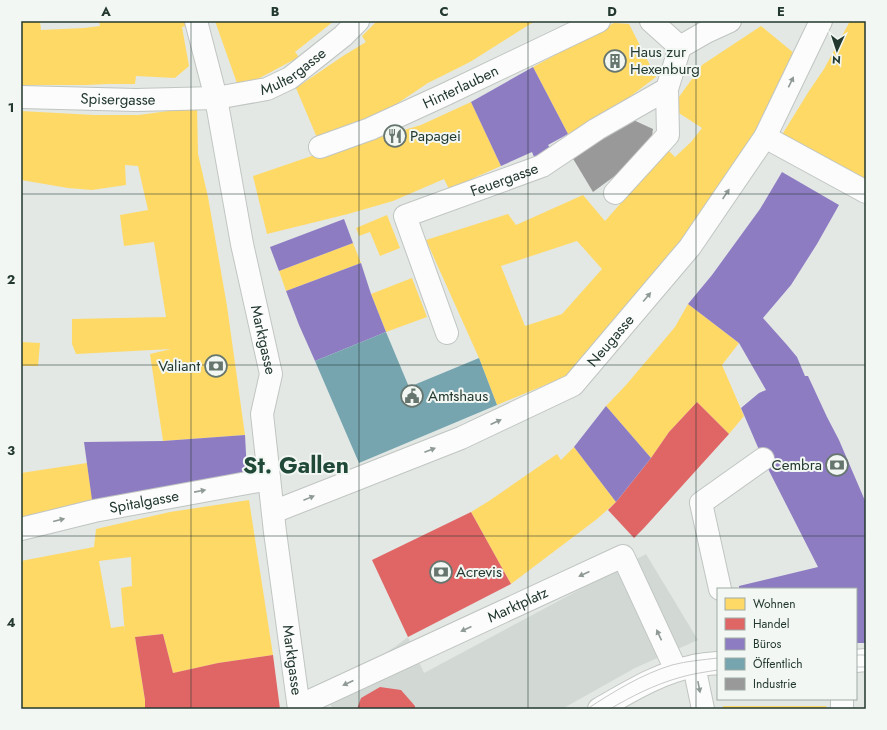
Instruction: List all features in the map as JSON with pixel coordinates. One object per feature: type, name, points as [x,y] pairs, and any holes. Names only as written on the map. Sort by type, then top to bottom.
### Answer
[{"type":"street","name":"Marktgasse","points":[[196,21],[216,98],[242,244],[271,374],[262,414],[275,532],[299,707]]},
{"type":"street","name":"Multergasse","points":[[216,98],[267,89],[290,78],[343,36],[358,21]]},
{"type":"street","name":"Hinterlauben","points":[[320,147],[370,129],[599,21]]},
{"type":"street","points":[[652,21],[680,47]]},
{"type":"street","points":[[615,192],[668,136],[667,89],[680,47],[706,32],[730,21]]},
{"type":"street","name":"Neugasse","points":[[273,512],[461,438],[573,385],[690,247],[765,137],[821,21]]},
{"type":"street","name":"Feuergasse","points":[[447,333],[404,216],[542,166],[597,129],[667,89]]},
{"type":"street","name":"Spisergasse","points":[[21,97],[136,100],[216,98]]},
{"type":"street","points":[[765,137],[866,192]]},
{"type":"street","points":[[720,588],[701,502],[763,459]]},
{"type":"street","name":"Spitalgasse","points":[[21,529],[94,511],[269,479]]},
{"type":"street","name":"Marktplatz","points":[[299,707],[623,556],[685,668]]},
{"type":"street","points":[[599,709],[648,681],[685,668],[717,663]]},
{"type":"street","points":[[685,668],[703,709]]},
{"type":"shaded area","points":[[646,554],[698,640],[635,668],[562,709],[333,709],[324,694],[408,637],[424,673]]},
{"type":"building: Wohnen","points":[[21,21],[40,21],[41,30],[100,26],[99,21],[185,21],[186,26],[182,27],[189,66],[175,78],[136,76],[135,84],[21,85]]},
{"type":"building: Wohnen","points":[[215,21],[334,21],[295,52],[299,57],[239,89]]},
{"type":"building: Wohnen","points":[[377,21],[535,21],[470,62],[428,83],[380,115],[318,140],[296,88],[366,42],[362,36]]},
{"type":"building: Wohnen","points":[[850,21],[866,21],[866,183],[780,138],[824,69]]},
{"type":"building: Wohnen","points":[[614,23],[629,24],[656,77],[611,111],[568,134],[533,67]]},
{"type":"building: Wohnen","points":[[761,26],[795,54],[769,110],[717,198],[569,375],[497,405],[479,358],[426,240],[508,214],[516,225],[583,195],[605,221],[668,150],[675,157],[691,142],[702,128],[671,108],[702,65]],"holes":[[[577,241],[602,269],[562,314],[525,326],[501,266]]]},
{"type":"building: Wohnen","points":[[471,102],[501,166],[449,189],[444,179],[393,201],[267,234],[253,176],[332,149],[370,140],[421,125]]},
{"type":"building: Wohnen","points":[[197,107],[198,154],[208,197],[227,306],[245,435],[163,441],[150,354],[171,349],[76,354],[72,344],[72,319],[166,317],[154,242],[124,246],[120,215],[148,210],[138,166],[125,165],[126,185],[92,190],[68,188],[21,180],[21,111],[94,115],[139,115]]},
{"type":"building: Wohnen","points":[[387,215],[400,248],[380,256],[370,232],[359,236],[356,228]]},
{"type":"building: Wohnen","points":[[353,243],[361,263],[286,291],[279,271]]},
{"type":"building: Wohnen","points":[[412,278],[427,317],[386,332],[371,294]]},
{"type":"building: Wohnen","points":[[688,304],[739,343],[722,365],[744,416],[729,434],[697,402],[669,432],[651,458],[606,406],[626,385],[675,327]]},
{"type":"building: Wohnen","points":[[21,342],[40,343],[38,366],[21,366]]},
{"type":"building: Wohnen","points":[[574,447],[616,502],[597,519],[511,584],[471,512],[557,454],[561,460]]},
{"type":"building: Wohnen","points":[[87,463],[93,504],[21,520],[21,473]]},
{"type":"building: Wohnen","points":[[249,500],[273,655],[218,663],[173,673],[163,634],[135,637],[145,700],[145,709],[21,709],[21,561],[94,547],[96,529],[170,512]],"holes":[[[131,557],[132,586],[121,588],[125,634],[124,626],[111,628],[99,561]]]},
{"type":"building: Wohnen","points":[[723,706],[826,706],[827,709],[723,709]]},
{"type":"building: Handel","points":[[697,402],[729,434],[634,538],[608,510],[651,458],[669,432]]},
{"type":"building: Handel","name":"Acrevis","points":[[471,512],[511,584],[408,637],[372,560]]},
{"type":"building: Handel","points":[[163,634],[173,673],[218,663],[273,655],[280,709],[145,709],[145,700],[135,637]]},
{"type":"building: Handel","points":[[380,687],[401,690],[415,706],[415,709],[357,709],[361,698]]},
{"type":"building: Büros","points":[[533,67],[568,134],[548,145],[554,154],[537,164],[532,152],[501,166],[471,102]]},
{"type":"building: Büros","points":[[782,172],[839,205],[817,244],[791,285],[763,318],[797,357],[805,376],[808,376],[839,440],[866,503],[866,643],[857,643],[857,588],[739,588],[739,586],[818,567],[763,459],[741,408],[759,393],[766,390],[739,343],[688,304],[712,275],[760,209]]},
{"type":"building: Büros","points":[[344,219],[353,243],[279,271],[270,247]]},
{"type":"building: Büros","points":[[361,263],[386,332],[315,361],[286,291]]},
{"type":"building: Büros","points":[[606,406],[651,458],[616,502],[574,447]]},
{"type":"building: Büros","points":[[245,435],[247,472],[92,500],[84,442],[163,441]]},
{"type":"building: Öffentlich","name":"Amtshaus","points":[[386,332],[409,387],[479,358],[497,405],[359,463],[315,361]]},
{"type":"building: Industrie","points":[[629,118],[653,129],[650,150],[593,192],[569,152]]},
{"type":"tram line","points":[[857,655],[866,655]]},
{"type":"tram line","points":[[587,709],[607,696],[650,673],[683,662],[717,658]]},
{"type":"tram line","points":[[857,667],[866,667]]},
{"type":"tram line","points":[[610,709],[643,691],[660,684],[688,675],[717,670]]},
{"type":"place","name":"Haus zur Hexenburg","points":[[615,61]]},
{"type":"place","name":"Papagei","points":[[395,136]]},
{"type":"place","name":"Valiant","points":[[216,366]]},
{"type":"place","name":"Amtshaus","points":[[412,396]]},
{"type":"place","name":"Cembra","points":[[837,465]]},
{"type":"place","name":"Acrevis","points":[[441,572]]},
{"type":"district","name":"St. Gallen","points":[[296,465]]}]
